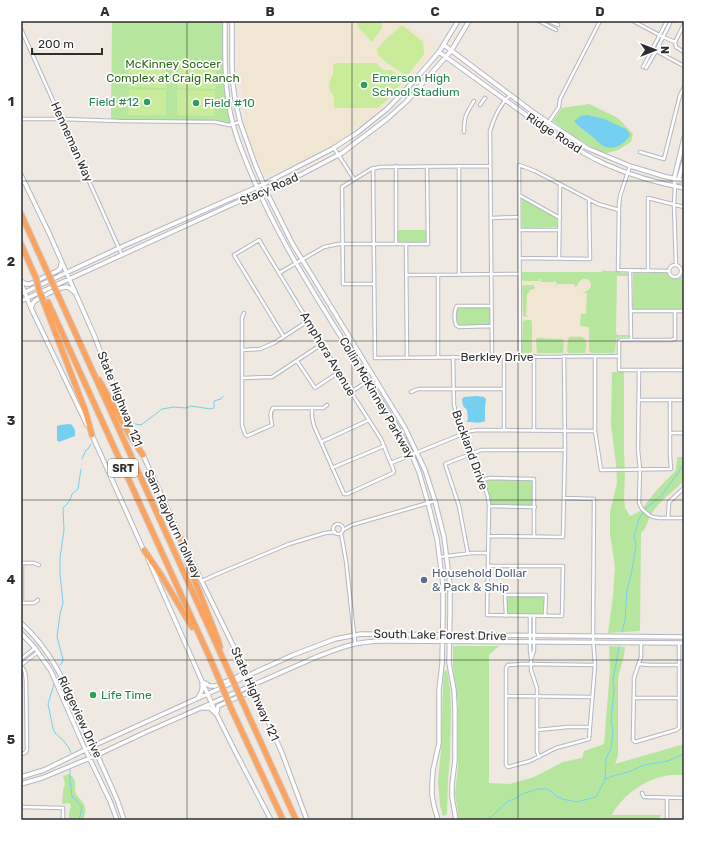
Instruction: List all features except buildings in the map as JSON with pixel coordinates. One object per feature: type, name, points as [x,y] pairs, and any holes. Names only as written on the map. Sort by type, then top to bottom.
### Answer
[{"type":"highway","name":"Sam Rayburn Tollway","points":[[21,214],[296,820]]},
{"type":"highway","name":"Sam Rayburn Tollway","points":[[21,244],[36,276],[46,303],[283,820]]},
{"type":"highway","points":[[46,303],[85,410],[92,435]]},
{"type":"highway","points":[[94,375],[99,380],[129,434],[143,455]]},
{"type":"highway","points":[[180,537],[188,563],[218,640],[222,658]]},
{"type":"highway","points":[[144,550],[165,580],[193,628],[199,634]]},
{"type":"highway","points":[[271,794],[280,820]]},
{"type":"highway","points":[[292,810],[300,820]]},
{"type":"main road","name":"Collin McKinney Parkway","points":[[225,21],[226,88],[233,124],[239,144],[256,187],[270,217],[296,264],[400,432],[419,472],[436,532],[443,586],[442,671],[439,690],[439,743],[432,784],[432,795],[438,819]]},
{"type":"main road","name":"Collin McKinney Parkway","points":[[232,21],[233,84],[240,122],[249,150],[286,231],[398,415],[418,452],[435,501],[444,537],[450,585],[449,663],[454,690],[455,709],[455,760],[452,797],[456,820]]},
{"type":"main road","name":"Stacy Road","points":[[23,293],[119,248],[264,184],[334,148],[357,133],[387,109],[439,52],[458,21]]},
{"type":"main road","name":"Stacy Road","points":[[21,301],[302,174],[338,155],[392,115],[406,102],[451,51],[469,21]]},
{"type":"main road","points":[[225,44],[232,44]]},
{"type":"main road","name":"Ridge Road","points":[[444,45],[511,95],[588,148],[630,166],[684,181]]},
{"type":"main road","name":"Ridge Road","points":[[439,52],[504,100],[563,141],[584,153],[627,173],[684,188]]},
{"type":"main road","points":[[387,109],[392,115]]},
{"type":"main road","points":[[545,128],[549,122]]},
{"type":"main road","points":[[675,186],[674,179],[684,138]]},
{"type":"main road","points":[[584,153],[588,148]]},
{"type":"main road","points":[[675,186],[684,161]]},
{"type":"main road","name":"State Highway 121","points":[[21,175],[70,279],[101,351],[127,420],[180,537],[252,685],[282,753],[307,820]]},
{"type":"main road","points":[[184,219],[187,226]]},
{"type":"main road","points":[[61,261],[62,266],[58,271],[30,284],[21,282],[23,293],[27,298],[92,435],[216,713],[271,820]]},
{"type":"main road","points":[[31,308],[33,302],[60,288],[70,288],[76,294]]},
{"type":"main road","name":"Ridgeview Drive","points":[[21,623],[45,649],[62,676],[118,802],[123,818]]},
{"type":"main road","name":"Ridgeview Drive","points":[[21,633],[30,641],[55,679],[85,750],[110,801],[116,819]]},
{"type":"main road","name":"South Lake Forest Drive","points":[[21,777],[44,770],[93,746],[309,648],[338,638],[354,635],[376,634],[684,637]]},
{"type":"main road","points":[[641,637],[641,643]]},
{"type":"main road","name":"South Lake Forest Drive","points":[[21,784],[42,778],[90,758],[152,729],[314,658],[355,643],[376,641],[450,641],[684,643]]},
{"type":"main road","points":[[35,648],[39,646],[45,649]]},
{"type":"main road","points":[[243,665],[252,672],[270,664],[274,664]]},
{"type":"main road","points":[[202,681],[210,686],[215,686],[242,674],[243,665]]},
{"type":"main road","points":[[55,679],[62,676]]},
{"type":"main road","points":[[198,698],[203,688],[202,681]]},
{"type":"main road","points":[[216,713],[220,704],[245,694],[248,693],[257,698]]},
{"type":"main road","points":[[200,708],[210,708],[213,710],[221,723]]},
{"type":"main road","points":[[149,721],[152,729]]},
{"type":"main road","points":[[143,724],[146,732]]},
{"type":"main road","points":[[116,819],[123,818]]},
{"type":"street","points":[[539,21],[556,30]]},
{"type":"street","points":[[549,21],[558,25]]},
{"type":"street","points":[[549,122],[559,107],[560,99],[600,21]]},
{"type":"street","points":[[633,21],[674,42],[676,47],[684,52]]},
{"type":"street","points":[[666,21],[645,68],[664,37],[671,21]]},
{"type":"street","points":[[674,42],[684,24]]},
{"type":"street","name":"Henneman Way","points":[[21,29],[122,255]]},
{"type":"street","points":[[656,51],[684,66]]},
{"type":"street","points":[[640,152],[664,159],[680,95],[684,88]]},
{"type":"street","points":[[492,357],[490,131],[504,100],[511,95]]},
{"type":"street","points":[[480,105],[485,98]]},
{"type":"street","points":[[464,132],[465,118],[474,101]]},
{"type":"street","points":[[21,120],[62,119],[215,122],[229,125],[240,122]]},
{"type":"street","points":[[334,148],[354,179]]},
{"type":"street","points":[[520,356],[519,165],[535,171],[589,200],[619,210]]},
{"type":"street","points":[[373,168],[374,284],[343,284],[342,187],[373,168],[396,166],[490,166]]},
{"type":"street","points":[[396,166],[396,244]]},
{"type":"street","points":[[459,166],[459,275]]},
{"type":"street","points":[[630,166],[620,196],[618,270],[669,271]]},
{"type":"street","points":[[279,273],[324,247],[331,245],[428,244],[427,167]]},
{"type":"street","points":[[559,258],[560,184]]},
{"type":"street","points":[[675,186],[674,205],[676,265]]},
{"type":"street","points":[[519,195],[560,218]]},
{"type":"street","points":[[648,271],[648,198],[684,207]]},
{"type":"street","points":[[519,258],[590,258],[589,200]]},
{"type":"street","points":[[490,218],[519,217]]},
{"type":"street","points":[[519,230],[560,230]]},
{"type":"street","name":"Amphora Avenue","points":[[284,337],[234,255],[259,240],[381,439],[394,471],[391,475],[344,494],[332,468]]},
{"type":"street","points":[[406,244],[407,357]]},
{"type":"street","points":[[669,271],[671,275],[676,277],[680,276],[683,271],[676,265]]},
{"type":"street","points":[[669,271],[671,267],[676,265]]},
{"type":"street","points":[[630,271],[631,340]]},
{"type":"street","points":[[406,275],[519,274]]},
{"type":"street","points":[[438,275],[438,357]]},
{"type":"street","name":"Berkley Drive","points":[[374,284],[375,358],[618,356]]},
{"type":"street","points":[[491,306],[457,306],[455,309],[456,326],[491,326]]},
{"type":"street","points":[[630,311],[684,311]]},
{"type":"street","points":[[675,311],[675,339],[619,341],[619,370],[684,370]]},
{"type":"street","points":[[244,313],[242,318],[242,425],[244,434],[247,436],[272,425],[270,415],[273,408],[323,408],[327,405]]},
{"type":"street","points":[[242,350],[260,349],[274,343],[308,321]]},
{"type":"street","points":[[242,378],[272,377],[322,344]]},
{"type":"street","points":[[534,356],[534,430]]},
{"type":"street","points":[[488,536],[563,537],[565,450],[564,356]]},
{"type":"street","points":[[595,356],[595,431],[601,470],[671,469],[670,400]]},
{"type":"street","name":"Buckland Drive","points":[[453,357],[454,405],[464,433],[473,452],[488,497],[487,615],[506,616]]},
{"type":"street","points":[[504,357],[504,430]]},
{"type":"street","points":[[297,361],[315,388],[339,372]]},
{"type":"street","points":[[639,370],[639,503],[642,509],[649,515],[656,518],[684,518]]},
{"type":"street","points":[[351,392],[368,381]]},
{"type":"street","points":[[412,392],[418,389],[504,389]]},
{"type":"street","points":[[639,400],[684,400]]},
{"type":"street","points":[[312,408],[314,426],[332,468],[384,446]]},
{"type":"street","points":[[321,442],[369,420]]},
{"type":"street","points":[[391,463],[464,433],[478,430],[595,431]]},
{"type":"street","points":[[670,433],[684,433]]},
{"type":"street","points":[[468,554],[459,506],[445,464],[481,450],[565,450]]},
{"type":"street","points":[[482,480],[489,478],[534,479],[534,536]]},
{"type":"street","points":[[668,518],[669,502],[684,488]]},
{"type":"street","points":[[564,498],[594,499],[592,637],[595,665],[589,740],[556,748],[530,761],[508,767],[506,765],[506,668],[508,665],[595,665]]},
{"type":"street","points":[[325,533],[338,524],[352,525],[435,501]]},
{"type":"street","points":[[489,506],[535,506]]},
{"type":"street","points":[[342,525],[355,643]]},
{"type":"street","points":[[202,581],[215,574],[282,546],[325,533],[335,532],[337,534],[352,525]]},
{"type":"street","points":[[334,527],[335,532]]},
{"type":"street","points":[[440,557],[488,553]]},
{"type":"street","points":[[38,600],[34,603],[21,603],[21,562],[39,565]]},
{"type":"street","points":[[488,566],[563,566],[562,616],[546,616],[506,616],[505,595],[546,595],[546,616]]},
{"type":"street","points":[[530,616],[532,636],[530,650],[532,658],[531,670],[537,688],[537,751],[539,757]]},
{"type":"street","points":[[532,636],[534,616]]},
{"type":"street","points":[[641,643],[641,657],[634,678],[634,742],[676,730],[678,728],[679,643]]},
{"type":"street","points":[[21,659],[35,648]]},
{"type":"street","points":[[21,754],[26,752],[26,680],[25,672],[21,665],[38,652]]},
{"type":"street","points":[[639,664],[679,665]]},
{"type":"street","points":[[506,696],[592,697]]},
{"type":"street","points":[[634,698],[679,698]]},
{"type":"street","points":[[537,730],[568,727],[590,727]]},
{"type":"street","points":[[642,793],[644,797],[684,798]]},
{"type":"street","points":[[667,798],[667,820]]},
{"type":"street","points":[[21,808],[63,808],[63,820]]},
{"type":"shaded area","points":[[237,21],[402,21],[437,46],[406,85],[382,108],[360,125],[336,143],[303,161],[265,176],[251,147],[244,127],[245,113],[238,67]]},
{"type":"shaded area","points":[[522,272],[613,272],[616,275],[616,354],[522,354]]},
{"type":"green space","name":"McKinney Soccer Complex at Craig Ranch","points":[[112,21],[224,21],[224,82],[230,122],[227,124],[216,121],[111,119]]},
{"type":"green space","points":[[359,21],[382,21],[382,28],[372,42],[357,26]]},
{"type":"green space","points":[[402,25],[423,42],[424,54],[407,76],[387,63],[378,55],[377,49]]},
{"type":"green space","points":[[129,62],[166,63],[166,88],[129,87]]},
{"type":"green space","points":[[178,63],[216,64],[216,89],[178,88]]},
{"type":"green space","name":"Emerson High School Stadium","points":[[336,63],[376,63],[384,70],[391,70],[405,79],[392,95],[378,108],[334,108],[334,96],[329,87],[333,74],[333,65]]},
{"type":"green space","name":"Field #12","points":[[129,90],[166,90],[166,115],[128,115]]},
{"type":"green space","name":"Field #10","points":[[177,90],[215,91],[215,116],[177,115]]},
{"type":"green space","points":[[589,104],[618,118],[633,134],[631,142],[618,150],[603,154],[572,135],[553,121],[562,108]]},
{"type":"green space","points":[[524,199],[557,218],[557,227],[524,228],[522,226],[522,200]]},
{"type":"green space","points":[[398,230],[426,230],[427,241],[425,243],[399,243]]},
{"type":"green space","points":[[603,270],[619,271],[622,273],[628,272],[629,278],[628,276],[617,276],[616,331],[617,335],[629,335],[629,337],[620,337],[616,339],[615,353],[592,353],[589,351],[589,327],[580,326],[581,314],[586,314],[587,293],[582,293],[590,288],[591,285],[588,280],[583,279],[575,287],[575,285],[572,284],[557,284],[556,286],[555,285],[557,283],[554,281],[552,283],[540,282],[542,280],[541,279],[539,281],[522,280],[522,272],[602,272]]},
{"type":"green space","points":[[633,273],[667,273],[674,279],[680,278],[684,273],[684,309],[633,309]]},
{"type":"green space","points":[[533,285],[535,287],[527,294],[526,315],[528,317],[523,316],[522,286]]},
{"type":"green space","points":[[459,307],[490,307],[490,324],[458,325],[457,309]]},
{"type":"green space","points":[[525,320],[531,320],[532,322],[532,351],[530,353],[523,352],[522,354],[521,350],[523,322]]},
{"type":"green space","points":[[569,337],[582,337],[586,340],[585,353],[569,353],[567,351]]},
{"type":"green space","points":[[537,338],[562,339],[564,341],[563,353],[537,353]]},
{"type":"green space","points":[[612,372],[624,372],[624,498],[625,508],[630,516],[640,511],[676,470],[677,457],[684,457],[684,481],[655,509],[645,529],[641,533],[640,631],[608,633],[615,567],[610,534],[610,512],[617,483],[611,425]]},
{"type":"green space","points":[[528,479],[533,481],[532,506],[490,506],[488,493],[484,483],[485,481]]},
{"type":"green space","points":[[514,596],[544,598],[543,615],[508,615],[507,599]]},
{"type":"green space","points":[[453,646],[499,646],[489,655],[489,783],[510,784],[534,777],[563,762],[582,758],[584,751],[604,744],[610,670],[609,646],[625,647],[618,681],[618,755],[615,764],[684,744],[684,775],[662,776],[645,783],[629,794],[612,815],[661,815],[660,818],[657,820],[459,820],[455,794],[458,766],[458,703],[453,665]]},
{"type":"green space","points":[[447,670],[450,688],[451,711],[450,757],[447,814],[443,816],[440,806],[438,781],[441,751],[443,683],[444,671]]},
{"type":"green space","points":[[69,774],[75,781],[76,794],[85,807],[83,820],[69,820],[71,806],[69,803],[62,804],[65,784],[63,776]]},
{"type":"water","points":[[587,115],[604,119],[626,129],[630,135],[623,143],[616,147],[609,148],[601,145],[574,121],[581,116]]},
{"type":"water","points":[[464,397],[484,397],[486,399],[485,421],[479,423],[467,422],[467,410],[463,406],[462,399]]},
{"type":"water","points":[[70,424],[75,430],[75,436],[59,442],[57,440],[57,426]]},
{"type":"waterway","points":[[135,424],[141,425],[162,409],[174,407],[186,408],[191,406],[211,409],[214,408],[214,401],[221,399],[223,396]]},
{"type":"waterway","points":[[82,459],[86,450],[91,444]]},
{"type":"waterway","points":[[622,632],[625,620],[627,590],[636,546],[634,536],[639,519],[645,509],[662,495],[684,464]]},
{"type":"waterway","points":[[60,665],[63,659],[57,637],[63,603],[60,573],[60,558],[64,530],[63,508],[70,500],[72,494],[78,489],[81,469]]},
{"type":"waterway","points":[[485,820],[491,817],[508,801],[515,799],[522,794],[538,789],[547,789],[557,797],[577,802],[596,797],[605,779],[606,759],[611,748],[613,732],[611,721],[614,689],[613,680],[619,647]]},
{"type":"waterway","points":[[54,684],[48,704],[53,728],[55,733],[63,740],[71,753]]},
{"type":"waterway","points":[[605,779],[644,765],[668,761],[684,754]]},
{"type":"waterway","points":[[70,770],[72,796],[82,807],[79,820]]},
{"type":"place","name":"Emerson High School Stadium","points":[[364,85]]},
{"type":"place","name":"Field #12","points":[[147,102]]},
{"type":"place","name":"Field #10","points":[[196,103]]},
{"type":"place","name":"Household Dollar & Pack & Ship","points":[[424,580]]},
{"type":"place","name":"Life Time","points":[[93,695]]}]
